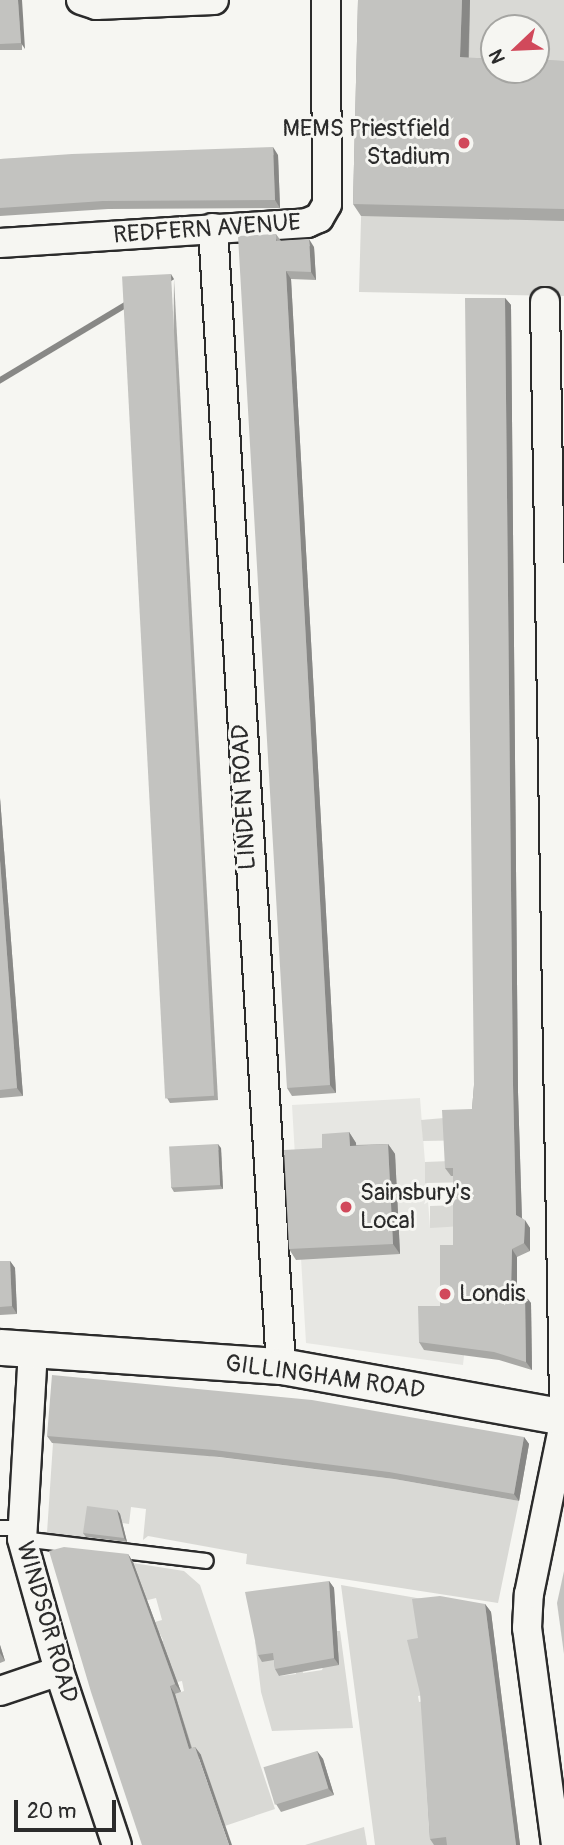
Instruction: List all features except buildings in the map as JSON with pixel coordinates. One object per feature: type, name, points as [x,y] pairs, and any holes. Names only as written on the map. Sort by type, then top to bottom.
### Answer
[{"type":"street","points":[[81,0],[96,5],[214,0]]},
{"type":"street","name":"REDFERN AVENUE","points":[[0,243],[307,223],[325,211],[326,0]]},
{"type":"street","name":"LINDEN ROAD","points":[[213,228],[281,1366]]},
{"type":"street","points":[[545,302],[564,1406]]},
{"type":"street","name":"GILLINGHAM ROAD","points":[[17,1348],[281,1366],[564,1417]]},
{"type":"street","name":"WINDSOR ROAD","points":[[17,1348],[15,1532],[117,1845]]},
{"type":"street","points":[[556,1845],[527,1628],[529,1594],[564,1424]]},
{"type":"street","points":[[0,1691],[60,1671]]},
{"type":"lane","points":[[15,1532],[206,1561]]},
{"type":"shaded area","name":"MEMS Priestfield Stadium","points":[[367,0],[564,0],[564,296],[359,292]]},
{"type":"shaded area","points":[[420,1098],[430,1227],[468,1226],[469,1308],[463,1365],[306,1343],[292,1105]]},
{"type":"shaded area","points":[[444,1118],[477,1140],[423,1141],[421,1120]]},
{"type":"shaded area","points":[[450,1161],[481,1176],[481,1182],[425,1183],[425,1162]]},
{"type":"shaded area","points":[[459,1205],[482,1225],[430,1228],[430,1206]]},
{"type":"shaded area","points":[[94,1427],[185,1453],[394,1479],[519,1501],[498,1603],[246,1564],[247,1554],[148,1536],[143,1540],[146,1509],[131,1507],[129,1524],[109,1521],[85,1539],[47,1533],[53,1443],[92,1446]]},
{"type":"shaded area","points":[[88,1556],[184,1571],[200,1585],[275,1809],[192,1837],[209,1779],[201,1755],[194,1757],[175,1694],[184,1691],[182,1681],[177,1682],[170,1662],[137,1673],[163,1640],[160,1634],[154,1635],[151,1623],[162,1620],[156,1598],[144,1601]]},
{"type":"shaded area","points":[[341,1585],[446,1603],[429,1694],[418,1696],[419,1702],[429,1700],[435,1845],[375,1845]]},
{"type":"shaded area","points":[[335,1631],[340,1631],[353,1728],[272,1731],[261,1692],[255,1641],[278,1660],[280,1676],[296,1674],[291,1636],[297,1636],[303,1673],[322,1670]]},
{"type":"shaded area","points":[[364,1827],[367,1845],[305,1845]]},
{"type":"place","name":"MEMS Priestfield Stadium","points":[[464,143]]},
{"type":"place","name":"Sainsbury's Local","points":[[346,1207]]},
{"type":"place","name":"Londis","points":[[445,1294]]}]
